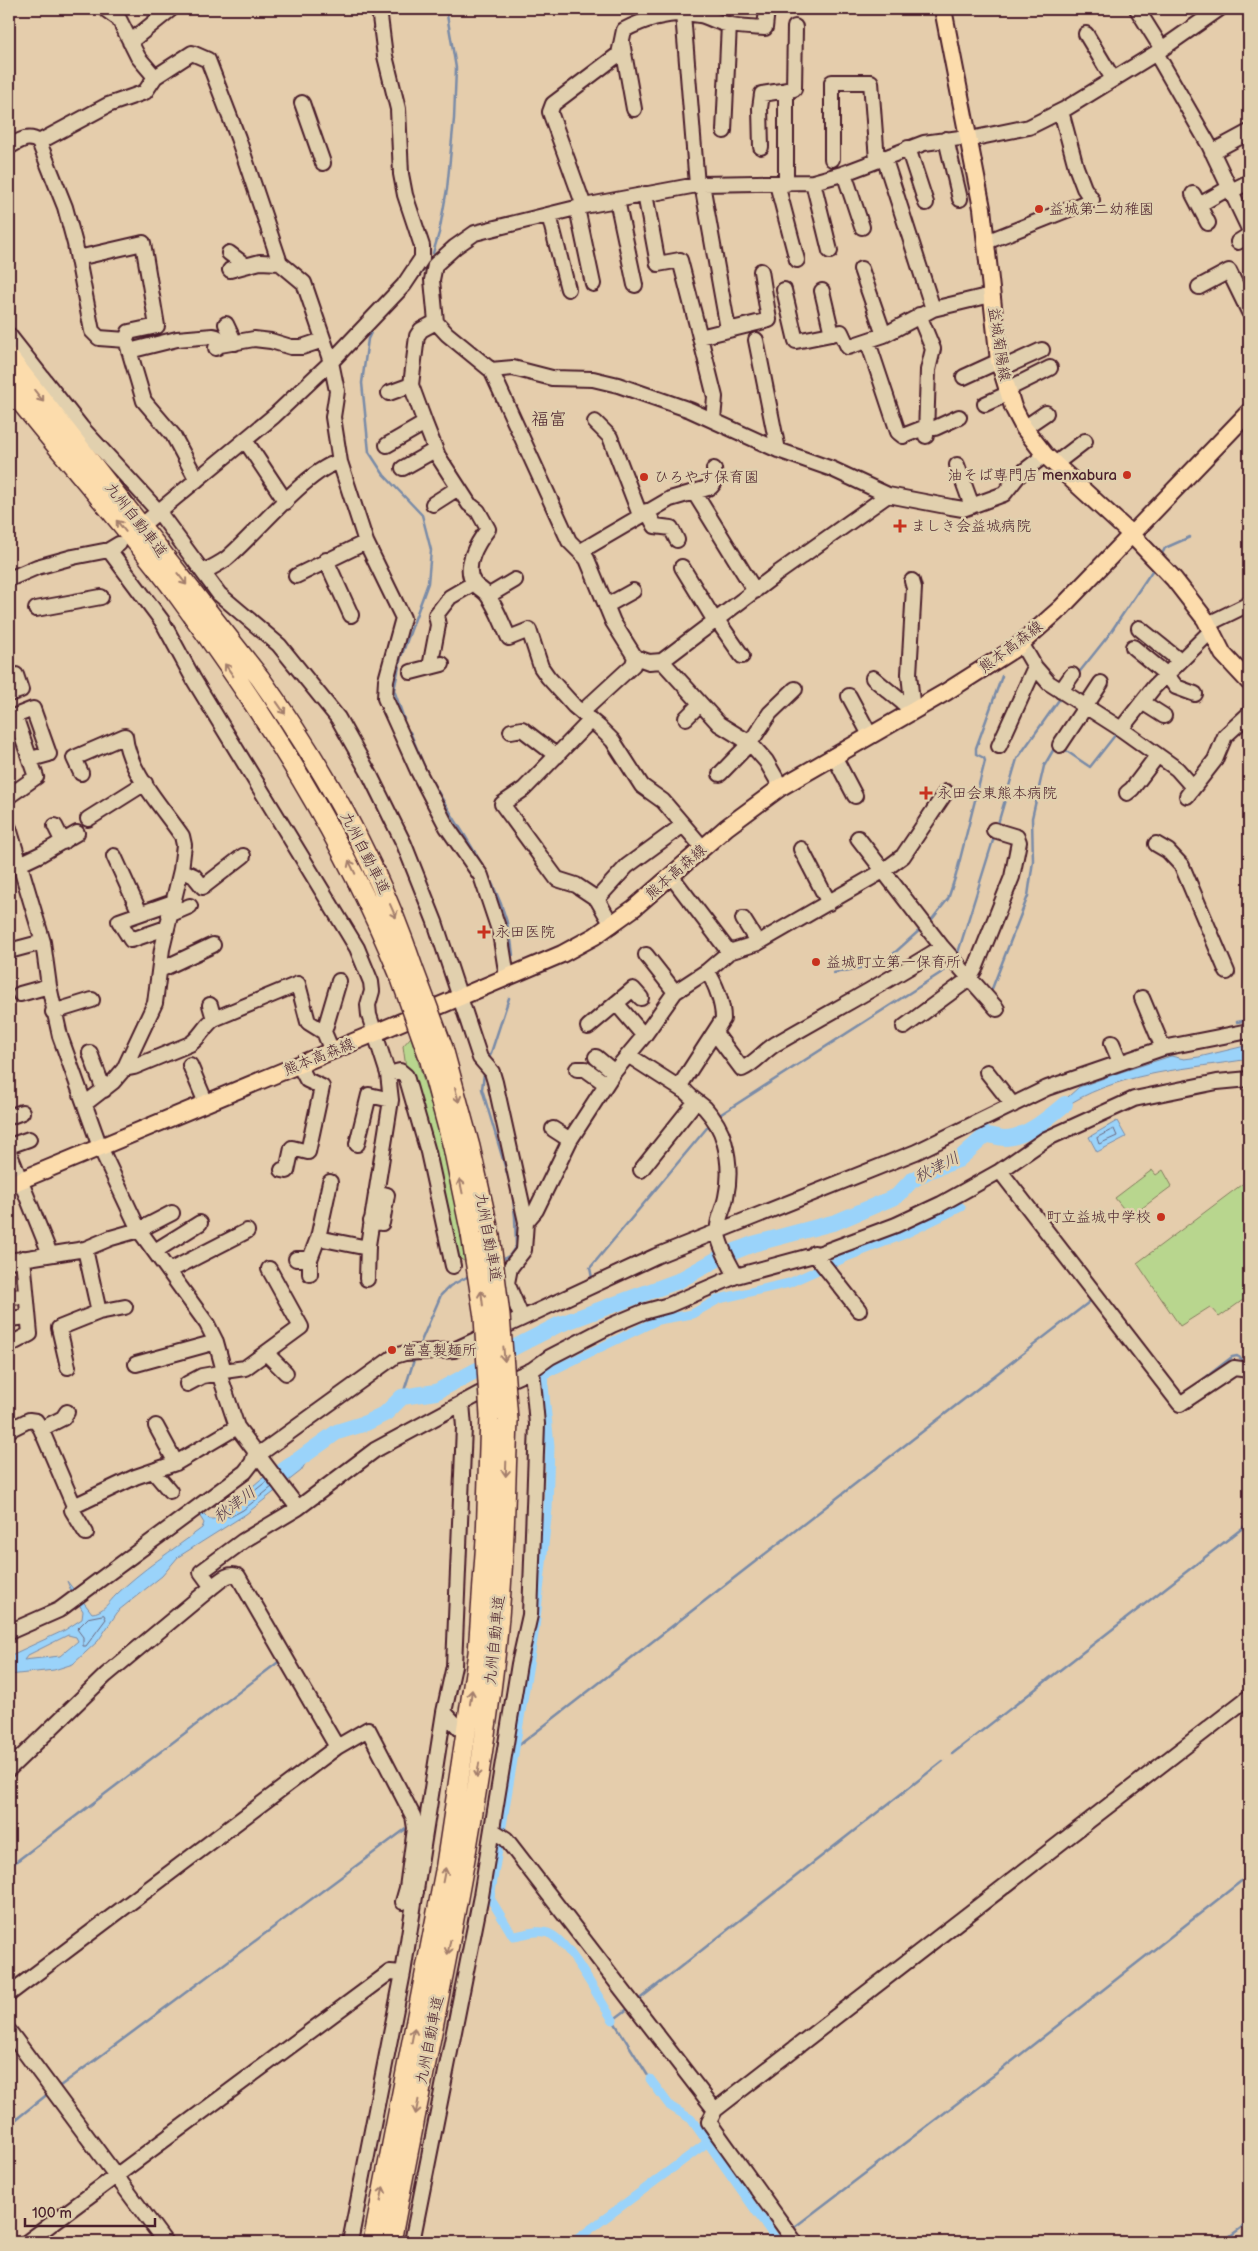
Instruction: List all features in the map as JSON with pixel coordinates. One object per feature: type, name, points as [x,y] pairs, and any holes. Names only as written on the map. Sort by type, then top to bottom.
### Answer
[{"type":"highway","name":"九州自動車道","points":[[9,358],[260,678],[293,725],[329,783],[366,851],[396,917],[407,972],[436,1053],[453,1147],[480,1235],[484,1317],[499,1418],[504,1540],[495,1658],[459,1896],[390,2242]]},
{"type":"highway","name":"九州自動車道","points":[[9,387],[179,597],[277,738],[349,860],[378,920],[407,972]]},
{"type":"highway","name":"九州自動車道","points":[[373,2242],[445,1871],[478,1653],[486,1540],[499,1418]]},
{"type":"main road","name":"益城菊陽線","points":[[943,9],[970,139],[986,242],[999,365],[1006,392],[1024,428],[1050,460],[1158,561],[1194,603],[1223,654],[1249,682]]},
{"type":"main road","name":"熊本高森線","points":[[14,1182],[375,1034],[459,996],[562,954],[612,925],[752,807],[781,787],[974,675],[1021,643],[1061,608],[1249,412]]},
{"type":"street","points":[[105,9],[119,19],[138,57],[155,78]]},
{"type":"street","points":[[130,42],[171,9]]},
{"type":"street","points":[[147,521],[274,416],[331,362],[404,285],[422,258],[422,246],[405,195],[401,174],[398,109],[385,56],[379,9]]},
{"type":"street","points":[[593,284],[581,207],[550,112],[553,104],[619,54],[621,37],[624,30],[638,23],[658,17],[683,14],[702,15],[729,24],[765,28],[767,9]]},
{"type":"street","points":[[1137,9],[1212,152],[1249,229]]},
{"type":"street","points":[[781,787],[766,761],[750,743],[719,724],[662,668],[635,657],[606,606],[587,559],[582,551],[569,541],[491,370],[447,334],[436,322],[432,280],[435,265],[455,247],[476,233],[581,207],[699,185],[813,182],[844,173],[908,148],[946,139],[970,139],[1029,127],[1060,111],[1159,51],[1219,9]]},
{"type":"street","points":[[683,14],[699,185],[728,330]]},
{"type":"street","points":[[724,131],[729,24]]},
{"type":"street","points":[[761,147],[760,108],[762,94],[794,89],[795,27]]},
{"type":"street","points":[[1086,34],[1110,81]]},
{"type":"street","points":[[621,37],[634,109]]},
{"type":"street","points":[[39,142],[108,105],[145,92],[155,78],[192,53],[208,60],[238,138],[280,263],[304,283],[331,362],[336,391],[334,417],[340,462],[366,542],[403,618],[386,680],[385,698],[418,771],[447,827],[481,876],[500,933],[507,977]]},
{"type":"street","points":[[1091,55],[1110,81]]},
{"type":"street","points":[[832,159],[832,82],[872,82],[881,158],[933,309]]},
{"type":"street","points":[[786,90],[782,184],[797,260]]},
{"type":"street","points":[[302,103],[323,163]]},
{"type":"street","points":[[986,242],[1092,200],[1084,188],[1076,168],[1060,111]]},
{"type":"street","points":[[1212,152],[1249,132]]},
{"type":"street","points":[[9,147],[26,138],[33,137],[39,142],[65,207],[78,258],[92,331],[99,338],[127,346],[212,336],[217,337],[218,347],[263,340],[296,347],[323,340]]},
{"type":"street","points":[[946,139],[960,198]]},
{"type":"street","points":[[908,148],[926,203]]},
{"type":"street","points":[[844,173],[862,227]]},
{"type":"street","points":[[813,182],[830,251]]},
{"type":"street","points":[[1208,223],[1196,200],[1249,182]]},
{"type":"street","points":[[646,194],[658,264],[680,260],[715,398],[713,420]]},
{"type":"street","points":[[617,200],[635,284]]},
{"type":"street","points":[[549,215],[568,289]]},
{"type":"street","points":[[78,258],[143,243],[157,326],[129,332],[127,346],[144,401],[173,435],[197,480]]},
{"type":"street","points":[[229,253],[245,265]]},
{"type":"street","points":[[422,258],[435,265]]},
{"type":"street","points":[[230,270],[260,262],[280,263]]},
{"type":"street","points":[[861,269],[884,335]]},
{"type":"street","points":[[1199,287],[1229,270],[1249,312]]},
{"type":"street","points":[[700,337],[770,320],[761,271]]},
{"type":"street","points":[[784,290],[796,340],[841,332],[848,346],[868,342],[933,309],[991,295]]},
{"type":"street","points":[[822,290],[832,334]]},
{"type":"street","points":[[919,315],[933,349],[928,370],[926,431]]},
{"type":"street","points":[[436,322],[421,330],[417,336],[411,385],[435,450],[458,488],[469,504],[478,511],[488,529],[476,546],[470,566],[474,583],[488,596],[500,616],[509,638],[529,630],[541,667],[555,692],[586,716],[612,741],[642,786],[663,801],[703,848]]},
{"type":"street","points":[[226,324],[236,343]]},
{"type":"street","points":[[9,335],[82,428],[158,512],[219,594],[279,645],[338,718],[370,775],[404,844],[435,922],[480,1058],[492,1072],[495,1082],[526,1222],[524,1250],[510,1268],[507,1283],[522,1318]]},
{"type":"street","points":[[756,340],[778,450]]},
{"type":"street","points":[[868,342],[898,432],[903,436],[926,431],[959,417]]},
{"type":"street","points":[[964,377],[1042,350]]},
{"type":"street","points":[[491,370],[513,368],[552,378],[603,381],[690,410],[778,450],[832,468],[888,495],[963,508],[1004,494],[1019,475],[1085,441]]},
{"type":"street","points":[[985,404],[1050,368]]},
{"type":"street","points":[[389,393],[411,385]]},
{"type":"street","points":[[1024,428],[1046,413]]},
{"type":"street","points":[[595,422],[610,436],[643,513],[655,526],[671,528],[677,540]]},
{"type":"street","points":[[387,445],[425,423]]},
{"type":"street","points":[[245,440],[286,502]]},
{"type":"street","points":[[404,468],[435,450]]},
{"type":"street","points":[[203,572],[225,559],[313,475],[331,463],[340,462]]},
{"type":"street","points":[[956,466],[972,506]]},
{"type":"street","points":[[582,551],[643,513],[670,499],[711,487],[715,482],[714,470]]},
{"type":"street","points":[[433,504],[458,488]]},
{"type":"street","points":[[694,492],[755,590]]},
{"type":"street","points":[[662,668],[716,620],[755,590],[888,495]]},
{"type":"street","points":[[296,576],[366,542]]},
{"type":"street","points":[[9,579],[37,567],[114,547],[162,621],[194,680],[357,948],[371,982],[368,1010],[388,1074],[391,1100],[371,1221],[367,1280]]},
{"type":"street","points":[[326,560],[351,615]]},
{"type":"street","points":[[682,567],[742,656]]},
{"type":"street","points":[[488,596],[515,580]]},
{"type":"street","points":[[912,581],[914,588],[909,674],[913,711]]},
{"type":"street","points":[[411,672],[436,666],[438,625],[436,615],[450,597],[474,583]]},
{"type":"street","points":[[606,606],[632,591]]},
{"type":"street","points":[[36,609],[101,597]]},
{"type":"street","points":[[1121,729],[1142,702],[1209,627],[1249,604]]},
{"type":"street","points":[[1140,628],[1180,661]]},
{"type":"street","points":[[1021,643],[1049,683],[1088,706],[1156,756],[1177,769],[1190,791],[1215,760],[1225,736],[1249,714]]},
{"type":"street","points":[[1133,647],[1167,675],[1176,687],[1195,694]]},
{"type":"street","points":[[612,925],[597,899],[576,885],[557,880],[502,804],[524,789],[557,756],[586,716],[632,665],[635,657]]},
{"type":"street","points":[[999,746],[1036,667]]},
{"type":"street","points":[[1061,691],[1072,674]]},
{"type":"street","points":[[9,694],[21,690],[16,675]]},
{"type":"street","points":[[873,678],[913,711]]},
{"type":"street","points":[[1060,745],[1088,706],[1101,683]]},
{"type":"street","points":[[720,774],[750,743],[770,713],[795,689]]},
{"type":"street","points":[[849,696],[870,735]]},
{"type":"street","points":[[1142,702],[1164,716]]},
{"type":"street","points":[[686,718],[700,704]]},
{"type":"street","points":[[511,731],[522,729],[557,756]]},
{"type":"street","points":[[80,773],[74,758],[125,736],[126,747],[132,763],[182,836],[184,845],[181,870],[169,915],[155,1003],[124,1069],[104,1090],[81,1102]]},
{"type":"street","points":[[834,756],[855,796]]},
{"type":"street","points":[[1127,793],[1156,756]]},
{"type":"street","points":[[9,796],[36,777],[30,759]]},
{"type":"street","points":[[88,819],[145,783]]},
{"type":"street","points":[[526,1222],[536,1210],[570,1140],[606,1084],[644,1036],[674,992],[707,971],[730,952],[758,943],[882,872],[903,856],[946,792]]},
{"type":"street","points":[[597,899],[627,866],[683,825]]},
{"type":"street","points":[[55,826],[63,842]]},
{"type":"street","points":[[9,828],[43,942],[54,1012],[81,1102],[100,1147],[139,1230],[207,1324],[216,1342],[237,1427],[255,1454],[296,1506]]},
{"type":"street","points":[[904,1027],[969,979],[1012,878],[1019,842],[1017,837],[994,830]]},
{"type":"street","points":[[20,864],[77,833]]},
{"type":"street","points":[[858,838],[882,872],[942,947],[997,1009]]},
{"type":"street","points":[[1156,844],[1168,851],[1182,866],[1227,972]]},
{"type":"street","points":[[801,849],[830,903]]},
{"type":"street","points":[[114,856],[140,913]]},
{"type":"street","points":[[181,870],[194,876],[203,887],[243,856]]},
{"type":"street","points":[[672,876],[730,952]]},
{"type":"street","points":[[911,907],[919,895]]},
{"type":"street","points":[[169,915],[140,913],[119,921],[131,940],[169,915],[190,906]]},
{"type":"street","points":[[743,919],[758,943]]},
{"type":"street","points":[[9,952],[43,942]]},
{"type":"street","points":[[160,970],[213,945]]},
{"type":"street","points":[[715,1032],[738,1066],[742,1068],[748,1066],[775,1044],[886,982],[942,947]]},
{"type":"street","points":[[646,955],[674,992]]},
{"type":"street","points":[[684,1091],[682,1084],[685,1075],[723,1019],[723,1011],[712,979],[707,971]]},
{"type":"street","points":[[324,1032],[339,981]]},
{"type":"street","points":[[124,1069],[134,1067],[190,1044],[198,1038],[204,1026],[214,1019],[298,984],[308,1022],[324,1032],[332,1051]]},
{"type":"street","points":[[20,994],[49,986]]},
{"type":"street","points":[[588,1026],[633,989],[641,998]]},
{"type":"street","points":[[1142,998],[1164,1048]]},
{"type":"street","points":[[54,1012],[92,1000]]},
{"type":"street","points":[[616,1004],[644,1036]]},
{"type":"street","points":[[210,1005],[214,1019]]},
{"type":"street","points":[[9,1632],[59,1610],[99,1582],[245,1472],[252,1463],[255,1454],[265,1450],[395,1356],[405,1353],[454,1350],[656,1256],[718,1235],[916,1152],[1047,1088],[1164,1048],[1249,1031]]},
{"type":"street","points":[[1112,1043],[1120,1062]]},
{"type":"street","points":[[90,1054],[104,1090]]},
{"type":"street","points":[[628,1055],[684,1091],[717,1123],[724,1139],[728,1161],[726,1199],[721,1212],[718,1235],[735,1274]]},
{"type":"street","points":[[596,1057],[614,1072]]},
{"type":"street","points":[[190,1065],[206,1103]]},
{"type":"street","points":[[282,1170],[287,1171],[292,1148],[308,1152],[322,1087],[307,1080],[299,1065]]},
{"type":"street","points":[[577,1069],[585,1069],[606,1084]]},
{"type":"street","points":[[388,1074],[400,1071],[406,1076],[428,1152],[452,1266]]},
{"type":"street","points":[[987,1072],[1012,1105]]},
{"type":"street","points":[[212,1587],[201,1572],[375,1450],[532,1370],[550,1357],[612,1325],[642,1312],[669,1305],[735,1274],[814,1253],[821,1253],[896,1225],[941,1204],[1000,1171],[1046,1139],[1134,1099],[1217,1082],[1249,1079]]},
{"type":"street","points":[[357,1144],[369,1095],[391,1100]]},
{"type":"street","points":[[641,1170],[696,1101]]},
{"type":"street","points":[[553,1129],[570,1140]]},
{"type":"street","points":[[9,1146],[29,1139]]},
{"type":"street","points":[[9,1152],[14,1182],[50,1254]]},
{"type":"street","points":[[1000,1171],[1180,1404],[1234,1368],[1249,1370]]},
{"type":"street","points":[[310,1274],[310,1259],[318,1238],[330,1182]]},
{"type":"street","points":[[9,1261],[85,1249],[111,1238],[139,1230],[172,1213]]},
{"type":"street","points":[[154,1251],[200,1223]]},
{"type":"street","points":[[169,1271],[247,1231]]},
{"type":"street","points":[[318,1238],[368,1248]]},
{"type":"street","points":[[85,1249],[99,1312]]},
{"type":"street","points":[[814,1253],[859,1310]]},
{"type":"street","points":[[9,1345],[30,1334],[23,1258]]},
{"type":"street","points":[[296,1259],[310,1259]]},
{"type":"street","points":[[187,1384],[202,1376],[245,1368],[301,1327],[269,1269]]},
{"type":"street","points":[[9,1297],[26,1296]]},
{"type":"street","points":[[68,1367],[59,1328],[99,1312],[125,1307]]},
{"type":"street","points":[[9,1320],[28,1317]]},
{"type":"street","points":[[136,1364],[216,1342]]},
{"type":"street","points":[[266,1353],[286,1373]]},
{"type":"street","points":[[412,2242],[440,2061],[481,1896],[509,1736],[519,1664],[530,1615],[537,1424],[532,1370]]},
{"type":"street","points":[[403,1902],[411,1890],[454,1666],[464,1427],[462,1404]]},
{"type":"street","points":[[41,1429],[61,1420],[67,1412]]},
{"type":"street","points":[[9,1430],[29,1420],[36,1421],[74,1506],[72,1510],[86,1534]]},
{"type":"street","points":[[156,1426],[176,1463]]},
{"type":"street","points":[[74,1506],[153,1470],[176,1463],[237,1427]]},
{"type":"street","points":[[153,1470],[170,1491]]},
{"type":"street","points":[[9,1769],[106,1675],[212,1587],[232,1574],[238,1576],[337,1747]]},
{"type":"street","points":[[795,2242],[710,2122],[715,2110],[1249,1696]]},
{"type":"street","points":[[444,1712],[460,1729]]},
{"type":"street","points":[[9,1994],[337,1747],[368,1729],[413,1816],[415,1828],[403,1973],[393,2051],[350,2242]]},
{"type":"street","points":[[493,1734],[509,1736]]},
{"type":"street","points":[[492,1830],[506,1839],[715,2110]]},
{"type":"street","points":[[27,2242],[390,1972],[403,1973]]},
{"type":"street","points":[[9,2031],[113,2178],[165,2242]]},
{"type":"green space","points":[[411,1037],[443,1146],[467,1263],[456,1256],[406,1068],[403,1046]]},
{"type":"green space","points":[[1152,1170],[1156,1175],[1163,1170],[1172,1186],[1130,1217],[1115,1198]]},
{"type":"green space","points":[[1249,1179],[1249,1307],[1243,1300],[1219,1317],[1210,1307],[1180,1326],[1137,1263]]},
{"type":"water","points":[[1249,1045],[1249,1059],[1158,1073],[1113,1084],[1092,1092],[1068,1105],[1051,1121],[1048,1115],[1079,1087],[1121,1072],[1171,1056],[1184,1059],[1199,1057]]},
{"type":"water","points":[[1117,1121],[1126,1137],[1097,1152],[1089,1137]]},
{"type":"water","points":[[295,1456],[305,1464],[301,1471],[246,1514],[178,1557],[162,1576],[119,1610],[98,1641],[73,1664],[54,1670],[9,1675],[9,1656],[65,1630],[82,1619],[83,1611],[67,1581],[92,1613],[96,1613],[105,1607],[136,1577],[202,1528],[204,1523],[197,1512],[200,1510],[209,1519],[214,1519],[260,1480]],"holes":[[[68,1635],[76,1637],[78,1641],[60,1656],[24,1660],[28,1655]]]},
{"type":"waterway","points":[[433,253],[439,233],[447,189],[454,119],[456,68],[446,9]]},
{"type":"waterway","points":[[407,292],[423,271]]},
{"type":"waterway","points":[[374,326],[368,339],[362,383],[369,452],[384,475],[422,515],[431,550],[428,583],[401,657],[394,690],[404,719]]},
{"type":"waterway","points":[[1161,556],[1165,548],[1190,537]]},
{"type":"waterway","points":[[1077,675],[1108,636],[1154,568]]},
{"type":"waterway","points":[[929,923],[948,899],[956,875],[985,761],[984,758],[976,754],[976,748],[1002,676]]},
{"type":"waterway","points":[[997,827],[1017,759],[1061,697]]},
{"type":"waterway","points":[[410,732],[428,774],[492,883],[502,905],[513,955]]},
{"type":"waterway","points":[[1062,748],[1090,767],[1116,734]]},
{"type":"waterway","points":[[990,994],[1028,896],[1033,861],[1032,818],[1044,766],[1055,747]]},
{"type":"waterway","points":[[957,956],[995,834]]},
{"type":"waterway","points":[[834,973],[875,965],[890,957],[922,928]]},
{"type":"waterway","points":[[718,1116],[953,965]]},
{"type":"waterway","points":[[489,1059],[509,998]]},
{"type":"waterway","points":[[1237,1022],[1249,1020]]},
{"type":"waterway","points":[[484,1074],[482,1089],[512,1190],[515,1217],[516,1246],[510,1255],[502,1260]]},
{"type":"waterway","name":"秋津川","points":[[733,1252],[753,1244],[836,1222],[897,1196],[911,1181],[928,1171],[958,1160],[986,1135],[1004,1138],[1021,1135],[1037,1126],[1065,1104]]},
{"type":"waterway","points":[[592,1278],[590,1268],[711,1123]]},
{"type":"waterway","points":[[613,2020],[584,1972],[557,1938],[544,1932],[513,1936],[490,1898],[535,1628],[548,1509],[550,1446],[543,1375],[658,1320],[692,1314],[719,1299],[789,1283],[849,1256],[905,1234],[961,1207]]},
{"type":"waterway","name":"秋津川","points":[[513,1348],[558,1325],[678,1281],[721,1257]]},
{"type":"waterway","points":[[419,1346],[441,1295],[450,1286],[469,1276]]},
{"type":"waterway","points":[[518,1746],[1093,1299]]},
{"type":"waterway","points":[[1192,1388],[1232,1357],[1237,1356],[1249,1363]]},
{"type":"waterway","points":[[402,1397],[414,1360]]},
{"type":"waterway","name":"秋津川","points":[[281,1472],[337,1432],[366,1423],[386,1413],[402,1397],[436,1392],[477,1370]]},
{"type":"waterway","points":[[952,1754],[1249,1523]]},
{"type":"waterway","points":[[9,1867],[281,1660]]},
{"type":"waterway","points":[[637,2001],[943,1761]]},
{"type":"waterway","points":[[56,2089],[411,1825]]},
{"type":"waterway","points":[[792,2229],[1006,2066],[1249,1875]]},
{"type":"waterway","points":[[629,2008],[613,2020],[650,2079]]},
{"type":"waterway","points":[[650,2079],[670,2106],[691,2119],[778,2242]]},
{"type":"waterway","points":[[9,2125],[49,2093]]},
{"type":"waterway","points":[[573,2242],[708,2142]]},
{"type":"waterway","points":[[1222,2242],[1249,2222]]},
{"type":"waterway","points":[[777,2241],[784,2236]]},
{"type":"place","name":"益城第二幼稚園","points":[[1039,209]]},
{"type":"place","name":"油そば専門店 menxabura","points":[[1127,475]]},
{"type":"place","name":"ひろやす保育園","points":[[644,477]]},
{"type":"place","name":"ましき会益城病院","points":[[900,526]]},
{"type":"place","name":"永田会東熊本病院","points":[[926,793]]},
{"type":"place","name":"永田医院","points":[[484,932]]},
{"type":"place","name":"益城町立第一保育所","points":[[816,962]]},
{"type":"place","name":"町立益城中学校","points":[[1161,1217]]},
{"type":"place","name":"富喜製麺所","points":[[392,1350]]},
{"type":"district","name":"福富","points":[[549,419]]}]
